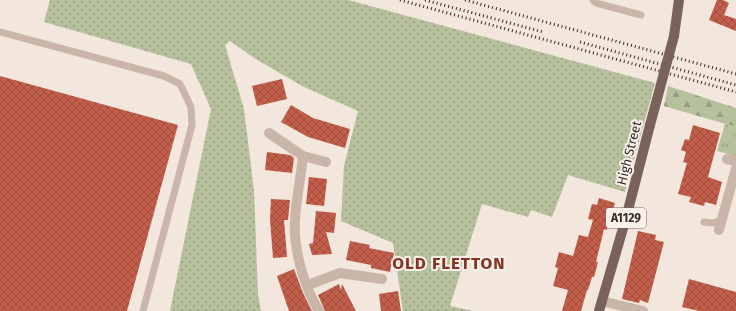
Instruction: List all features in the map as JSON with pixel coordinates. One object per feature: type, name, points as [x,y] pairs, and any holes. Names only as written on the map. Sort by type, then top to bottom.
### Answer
[{"type":"main road","name":"High Street","points":[[601,306],[674,36],[679,0]]},
{"type":"street","points":[[269,133],[304,156],[326,162]]},
{"type":"street","points":[[304,156],[295,221],[297,256],[319,311]]},
{"type":"street","points":[[720,225],[736,168]]},
{"type":"street","points":[[308,285],[340,273],[382,279]]},
{"type":"street","points":[[601,306],[643,311]]},
{"type":"lane","points":[[593,0],[641,15]]},
{"type":"lane","points":[[0,32],[164,76],[180,84],[191,107],[192,126],[143,311]]},
{"type":"lane","points":[[704,222],[720,225]]},
{"type":"green space","points":[[50,0],[348,0],[655,83],[625,192],[568,175],[552,217],[531,210],[528,217],[482,204],[450,306],[473,311],[403,311],[393,243],[341,221],[344,166],[358,111],[304,87],[254,58],[230,41],[225,45],[244,109],[254,191],[258,295],[261,311],[170,311],[211,109],[191,64],[44,22]]},
{"type":"green space","points":[[668,86],[736,108],[736,127],[664,106]]},
{"type":"green space","points":[[725,124],[736,127],[736,156],[717,151]]},
{"type":"building","points":[[717,0],[723,0],[729,3],[724,15],[736,19],[736,31],[709,20]]},
{"type":"building","points":[[0,76],[178,125],[127,311],[0,311]]},
{"type":"building","points":[[282,79],[287,99],[257,106],[252,86]]},
{"type":"building","points":[[291,105],[313,118],[350,129],[345,148],[308,137],[281,122]]},
{"type":"building","points":[[693,125],[720,133],[708,177],[722,182],[716,205],[705,202],[704,206],[689,202],[691,197],[678,194],[687,163],[683,162],[686,152],[681,150],[685,139],[689,140]]},
{"type":"building","points":[[267,152],[290,155],[294,158],[292,173],[265,170]]},
{"type":"building","points":[[309,177],[327,179],[324,206],[306,204]]},
{"type":"building","points":[[599,198],[615,203],[607,230],[604,229],[594,277],[592,277],[587,290],[581,311],[562,311],[568,290],[553,286],[558,268],[555,267],[559,252],[573,256],[579,235],[588,237],[593,220],[588,219],[592,204],[597,205]]},
{"type":"building","points":[[271,199],[290,200],[288,220],[284,220],[287,257],[273,258],[270,219]]},
{"type":"building","points":[[316,211],[336,213],[334,233],[326,232],[332,254],[312,255],[309,244],[313,243]]},
{"type":"building","points":[[638,231],[656,235],[655,240],[664,242],[648,303],[640,300],[639,303],[622,299]]},
{"type":"building","points":[[350,241],[370,245],[369,248],[394,253],[390,272],[371,268],[371,265],[346,260]]},
{"type":"building","points":[[294,269],[312,311],[289,311],[277,276]]},
{"type":"building","points":[[689,279],[736,292],[736,311],[699,311],[682,307]]},
{"type":"building","points":[[339,284],[341,290],[342,284],[356,311],[325,311],[318,295]]},
{"type":"building","points":[[398,291],[401,311],[381,311],[379,294]]},
{"type":"railway","points":[[400,0],[736,92]]},
{"type":"railway","points":[[425,0],[543,32]]},
{"type":"railway","points":[[465,0],[736,74]]},
{"type":"railway","points":[[580,42],[736,85]]},
{"type":"district","name":"OLD FLETTON","points":[[449,263]]}]
